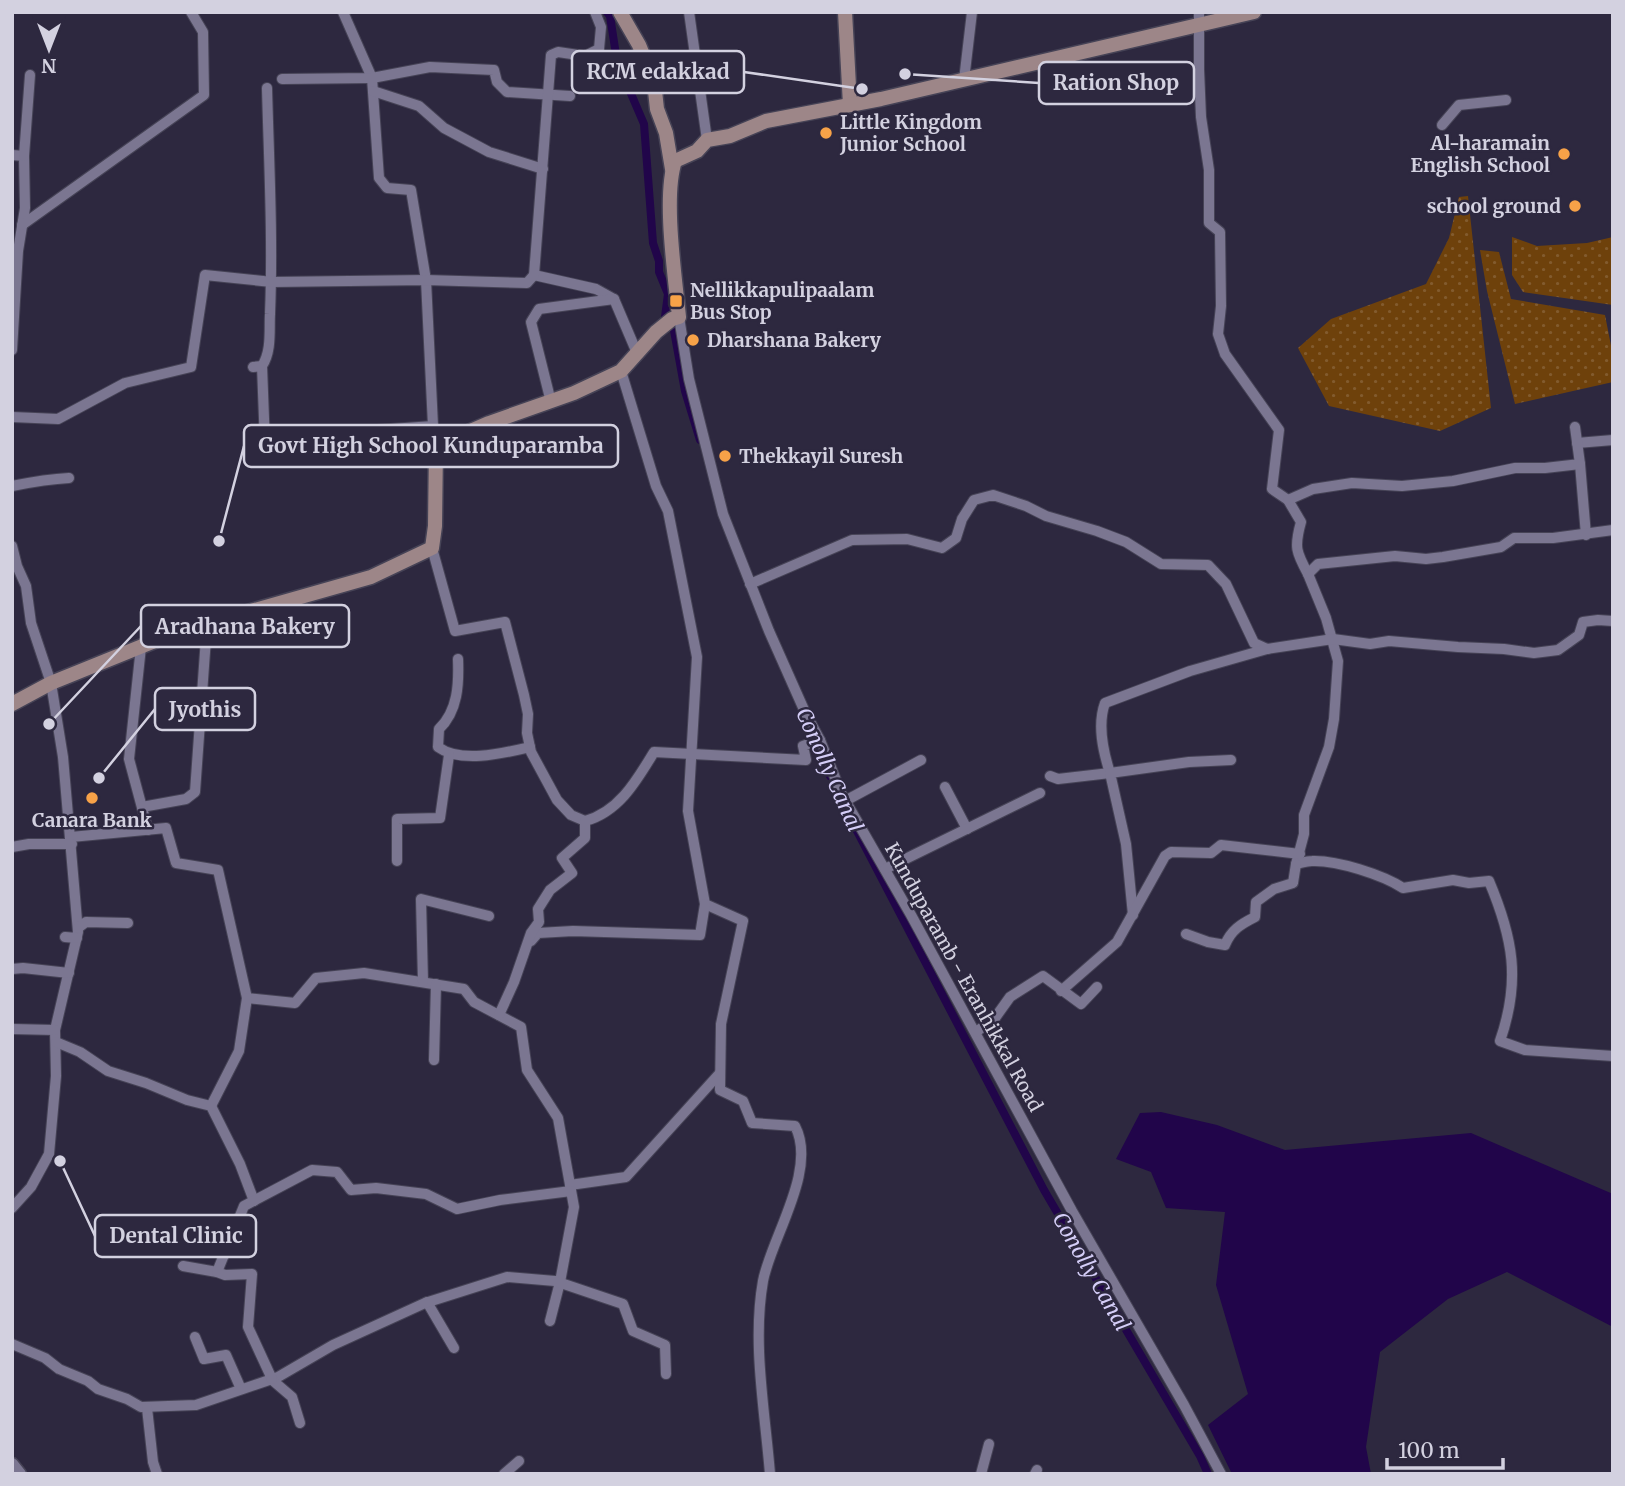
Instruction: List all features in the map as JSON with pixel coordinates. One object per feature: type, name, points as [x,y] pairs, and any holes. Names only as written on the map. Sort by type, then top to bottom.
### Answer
[{"type":"main road","points":[[12,704],[51,683],[177,632],[370,577],[432,548],[435,526],[436,446],[489,423],[551,402],[621,371],[672,320],[672,169],[666,133],[657,109],[654,82],[639,45],[620,12]]},
{"type":"main road","points":[[845,12],[850,104]]},
{"type":"main road","points":[[672,169],[675,161],[697,151],[706,140],[730,136],[766,121],[964,80],[1200,19],[1254,12]]},
{"type":"street","points":[[22,225],[204,95],[203,32],[191,12]]},
{"type":"street","points":[[344,12],[372,78],[379,178],[387,188],[411,190],[426,280],[436,446]]},
{"type":"street","points":[[12,417],[58,419],[125,383],[191,367],[205,275],[271,282],[426,280],[527,283],[534,275],[551,55],[558,51],[585,56],[598,49],[601,27],[595,12]]},
{"type":"street","points":[[689,12],[706,140]]},
{"type":"street","points":[[964,80],[972,12]]},
{"type":"street","points":[[1186,934],[1225,945],[1228,936],[1238,925],[1255,917],[1256,902],[1274,889],[1293,883],[1304,834],[1304,815],[1324,764],[1335,719],[1338,661],[1321,601],[1297,555],[1295,542],[1301,522],[1288,500],[1272,489],[1279,430],[1225,354],[1218,334],[1221,306],[1220,232],[1209,223],[1209,170],[1201,117],[1200,19]]},
{"type":"street","points":[[282,79],[372,78],[430,67],[494,69],[497,82],[507,92],[570,96]]},
{"type":"street","points":[[12,350],[18,251],[25,208],[24,156],[30,75]]},
{"type":"street","points":[[265,445],[266,430],[257,366],[267,359],[271,282],[267,88]]},
{"type":"street","points":[[373,91],[419,106],[444,128],[489,152],[542,169]]},
{"type":"street","points":[[1442,125],[1459,105],[1506,100]]},
{"type":"street","points":[[12,155],[24,156]]},
{"type":"street","points":[[534,275],[596,289],[614,299],[637,353]]},
{"type":"street","points":[[551,402],[531,322],[539,309],[614,299]]},
{"type":"street","name":"Kunduparamb - Eranhikkal Road","points":[[672,320],[723,514],[800,703],[820,741],[845,801],[1221,1474]]},
{"type":"street","points":[[528,944],[538,933],[573,930],[700,935],[705,904],[688,811],[697,657],[668,511],[656,486],[621,371]]},
{"type":"street","points":[[266,430],[339,441],[363,431],[433,426]]},
{"type":"street","points":[[1575,427],[1586,535]]},
{"type":"street","points":[[1577,443],[1613,440]]},
{"type":"street","points":[[1288,500],[1313,489],[1352,483],[1402,486],[1453,481],[1515,468],[1580,464]]},
{"type":"street","points":[[12,485],[32,483],[39,479],[69,478]]},
{"type":"street","points":[[750,584],[852,540],[907,539],[942,548],[956,538],[962,519],[974,500],[993,495],[1046,516],[1126,542],[1161,564],[1208,565],[1226,584],[1254,643],[1267,649]]},
{"type":"street","points":[[1308,574],[1318,564],[1395,556],[1426,559],[1501,547],[1514,538],[1586,535],[1613,530]]},
{"type":"street","points":[[12,545],[16,566],[26,586],[31,623],[51,683],[63,757],[78,933],[55,1030],[56,1076],[49,1154],[31,1187],[12,1208]]},
{"type":"street","points":[[432,548],[454,631],[505,622],[524,695],[530,747],[557,800],[571,815],[585,821],[595,819],[628,794],[654,752],[806,760],[803,746],[820,741]]},
{"type":"street","points":[[1133,916],[1126,844],[1103,750],[1102,711],[1105,703],[1190,671],[1267,649],[1333,639],[1370,644],[1390,641],[1534,653],[1558,650],[1580,635],[1583,622],[1613,621]]},
{"type":"street","points":[[142,807],[186,799],[195,792],[207,624]]},
{"type":"street","points":[[141,647],[129,759],[148,830]]},
{"type":"street","points":[[458,659],[457,696],[449,719],[439,729],[438,747],[449,755],[497,755],[530,747]]},
{"type":"street","points":[[397,861],[397,819],[440,818],[449,755]]},
{"type":"street","points":[[845,801],[921,760]]},
{"type":"street","points":[[1050,776],[1058,779],[1189,762],[1231,760]]},
{"type":"street","points":[[945,787],[967,829]]},
{"type":"street","points":[[885,869],[1040,793]]},
{"type":"street","points":[[499,1015],[531,933],[538,922],[538,909],[550,890],[572,873],[562,858],[585,838],[585,821]]},
{"type":"street","points":[[12,847],[166,828],[177,863],[218,870],[247,998],[239,1051],[211,1106]]},
{"type":"street","points":[[1061,991],[1117,942],[1165,856],[1171,852],[1211,853],[1221,845],[1344,866],[1392,881],[1403,888],[1452,880],[1469,883],[1489,881],[1505,925],[1513,965],[1512,997],[1500,1041],[1525,1050],[1613,1056]]},
{"type":"street","points":[[424,982],[421,899],[489,916]]},
{"type":"street","points":[[705,904],[743,920],[721,1024],[720,1090],[743,1101],[752,1123],[794,1126],[798,1133],[801,1170],[763,1279],[758,1330],[770,1474]]},
{"type":"street","points":[[65,937],[78,933],[86,922],[128,923]]},
{"type":"street","points":[[12,969],[69,973]]},
{"type":"street","points":[[247,998],[295,1003],[316,978],[364,972],[464,989],[474,1002],[521,1027],[527,1070],[558,1118],[574,1207],[550,1321]]},
{"type":"street","points":[[976,1032],[995,1018],[1010,997],[1043,976],[1081,1004],[1097,987]]},
{"type":"street","points":[[434,1060],[436,985]]},
{"type":"street","points":[[12,1029],[55,1030]]},
{"type":"street","points":[[55,1042],[80,1052],[108,1072],[211,1106],[240,1164],[254,1201]]},
{"type":"street","points":[[217,1272],[244,1206],[312,1170],[337,1172],[351,1190],[376,1188],[426,1194],[457,1209],[626,1177],[720,1073]]},
{"type":"street","points":[[183,1266],[225,1275],[252,1274],[248,1326],[272,1379],[292,1397],[300,1423]]},
{"type":"street","points":[[12,1344],[45,1358],[59,1369],[88,1381],[98,1389],[147,1408],[196,1405],[272,1379],[333,1345],[427,1302],[508,1277],[560,1282],[623,1304],[633,1331],[665,1345],[666,1374]]},
{"type":"street","points":[[427,1302],[454,1348]]},
{"type":"street","points":[[195,1337],[204,1359],[226,1355],[242,1390]]},
{"type":"street","points":[[147,1408],[153,1462],[157,1474]]},
{"type":"street","points":[[981,1474],[989,1444]]},
{"type":"street","points":[[504,1474],[519,1461]]},
{"type":"street","points":[[12,1464],[20,1474]]},
{"type":"shaded area","points":[[1468,196],[1491,408],[1440,431],[1329,406],[1298,348],[1331,319],[1426,284],[1449,238],[1459,197]]},
{"type":"shaded area","points":[[1512,237],[1537,246],[1587,243],[1613,237],[1613,305],[1523,292],[1512,275]]},
{"type":"shaded area","points":[[1480,250],[1499,252],[1511,299],[1605,315],[1613,356],[1613,382],[1515,404],[1487,291]]},
{"type":"shaded area","points":[[1161,1112],[1217,1125],[1285,1150],[1471,1133],[1613,1194],[1613,1327],[1507,1272],[1448,1299],[1380,1352],[1366,1447],[1371,1474],[1232,1474],[1208,1425],[1248,1394],[1216,1285],[1225,1212],[1166,1208],[1151,1172],[1116,1159],[1140,1113]]},
{"type":"waterway","name":"Conolly Canal","points":[[607,12],[610,16],[617,61],[644,124],[653,243],[659,261],[659,272],[668,294],[665,317],[673,325],[685,391],[700,440]]},
{"type":"waterway","name":"Conolly Canal","points":[[805,721],[830,776]]},
{"type":"waterway","name":"Conolly Canal","points":[[846,810],[1044,1190],[1208,1474]]},
{"type":"place","name":"Ration Shop","points":[[905,74]]},
{"type":"place","name":"RCM edakkad","points":[[862,89]]},
{"type":"place","name":"Little Kingdom Junior School","points":[[826,133]]},
{"type":"place","name":"Al-haramain English School","points":[[1564,154]]},
{"type":"place","name":"school ground","points":[[1575,206]]},
{"type":"place","name":"Nellikkapulipaalam Bus Stop","points":[[676,301]]},
{"type":"place","name":"Dharshana Bakery","points":[[693,340]]},
{"type":"place","name":"Thekkayil Suresh","points":[[725,456]]},
{"type":"place","name":"Govt High School Kunduparamba","points":[[219,541]]},
{"type":"place","name":"Aradhana Bakery","points":[[49,724]]},
{"type":"place","name":"Jyothis","points":[[99,778]]},
{"type":"place","name":"Canara Bank","points":[[92,798]]},
{"type":"place","name":"Dental Clinic","points":[[60,1161]]}]
